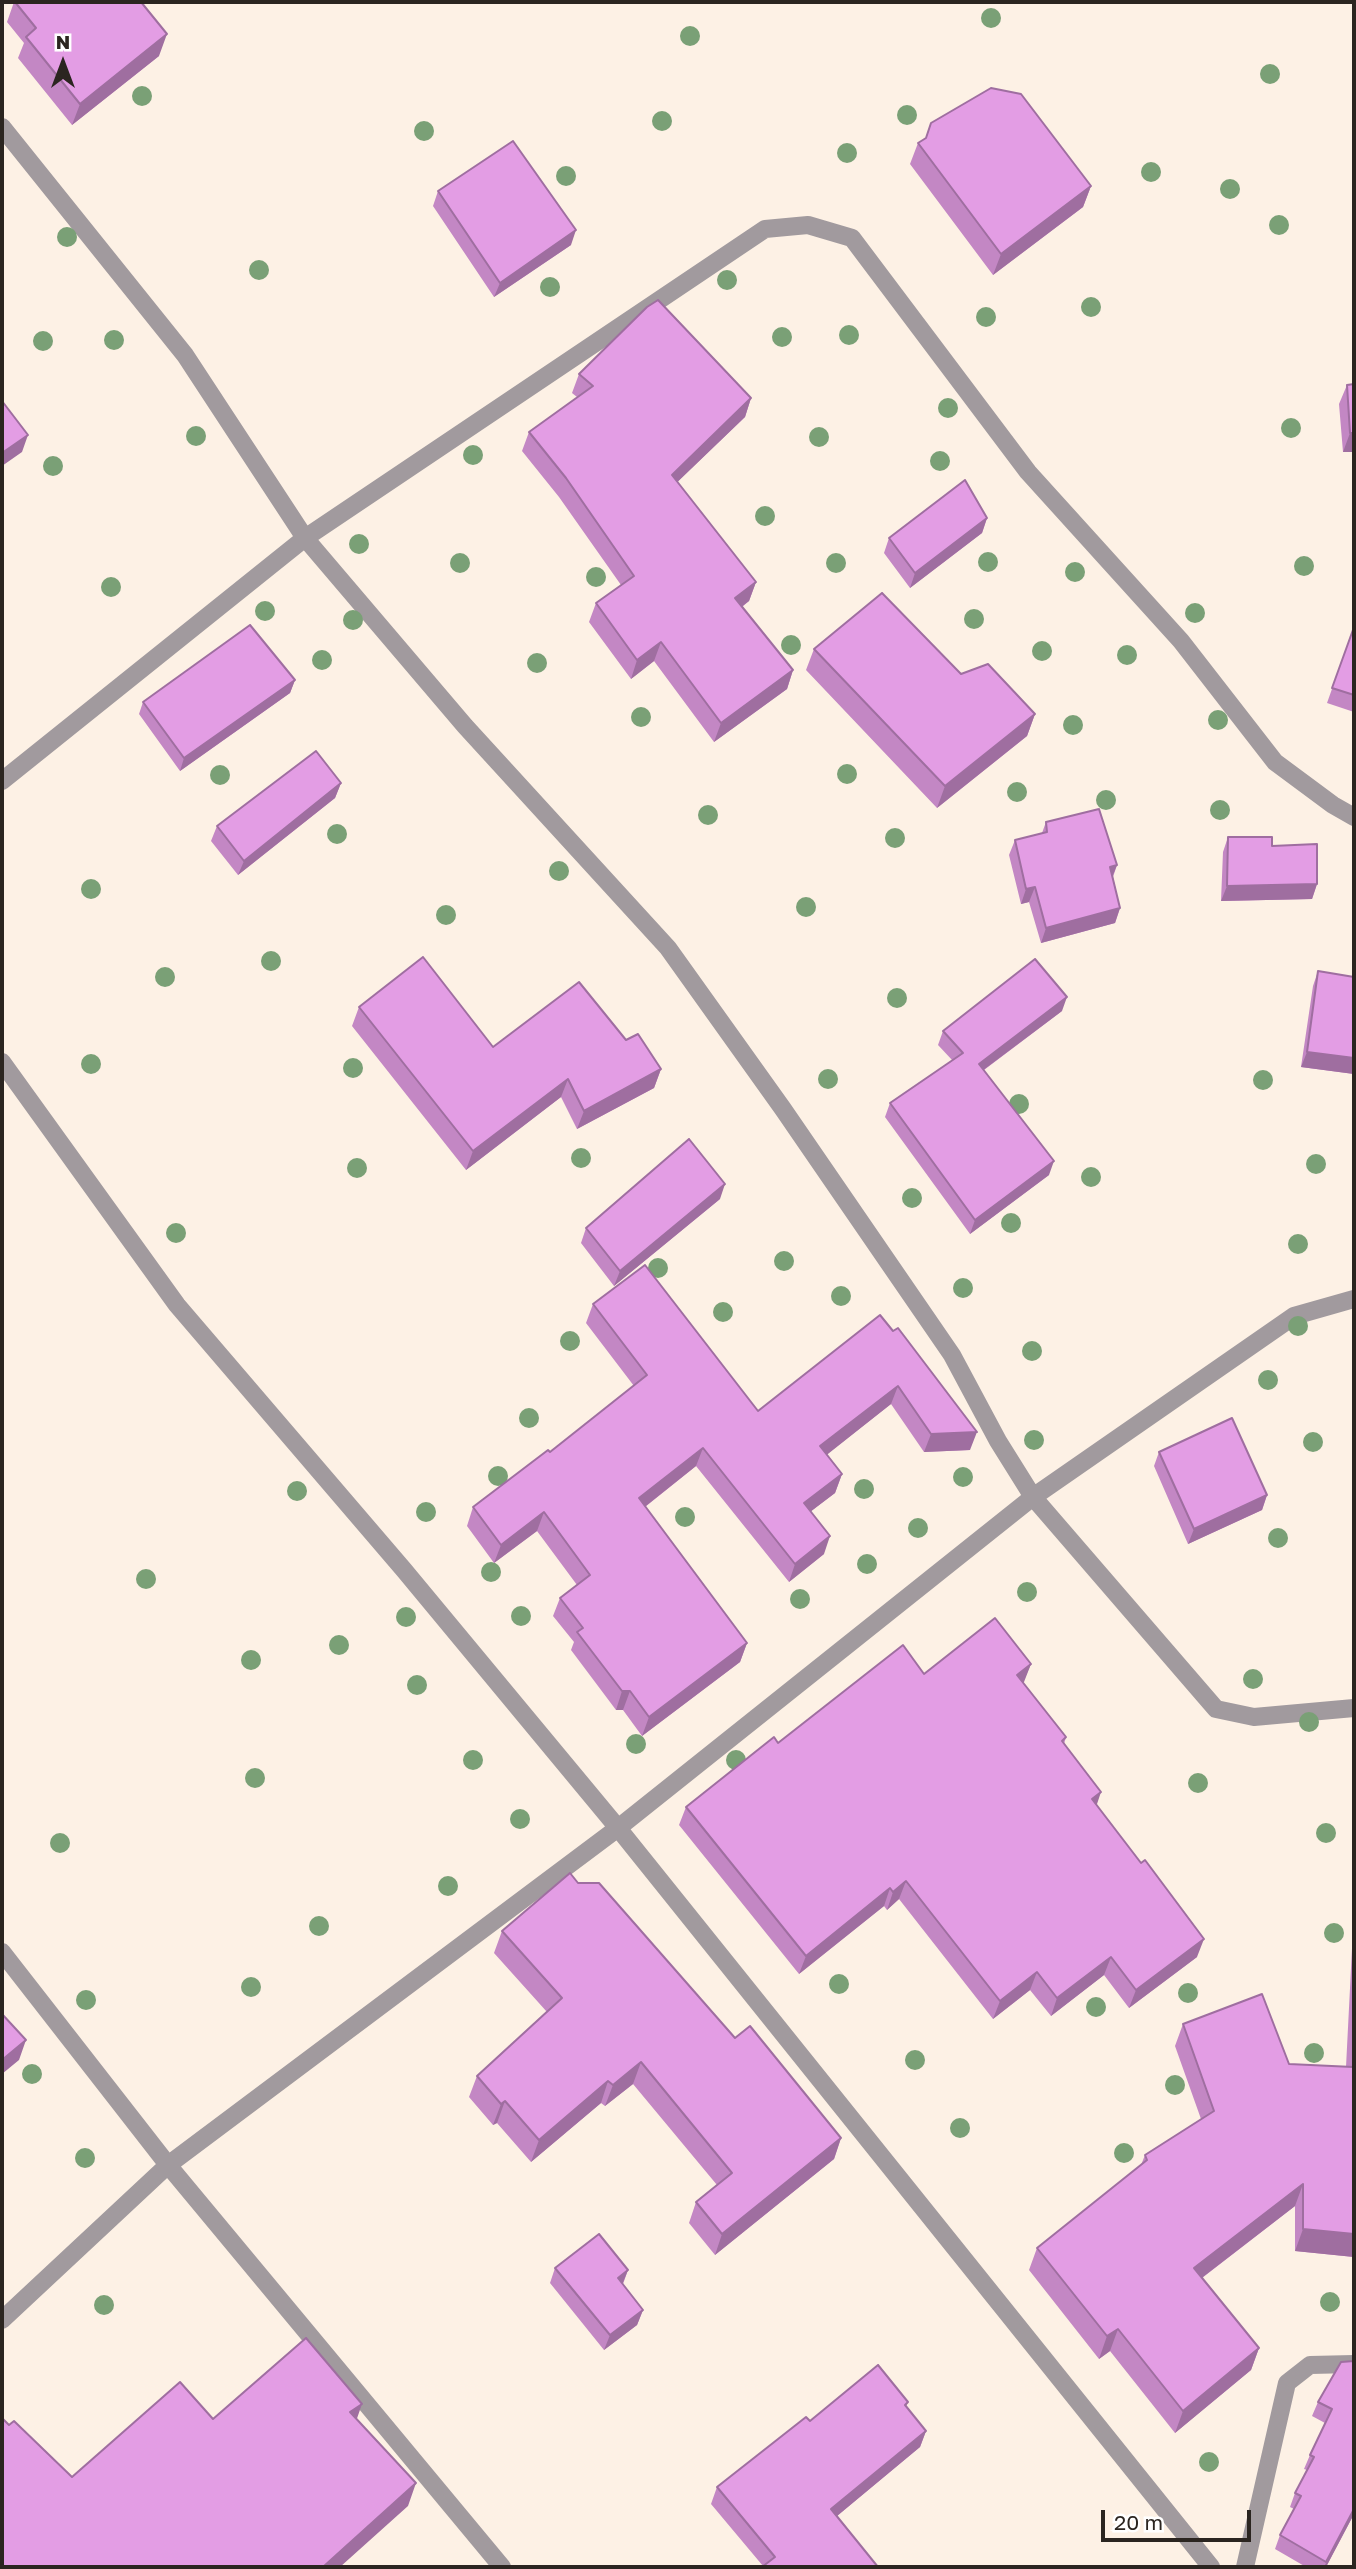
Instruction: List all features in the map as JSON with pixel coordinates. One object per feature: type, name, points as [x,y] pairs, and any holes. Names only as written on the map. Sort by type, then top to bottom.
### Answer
[{"type":"street","points":[[2,127],[185,355],[305,538],[465,726],[668,948],[783,1108],[952,1355],[998,1441],[1033,1497],[1216,1709],[1254,1717],[1354,1708]]},
{"type":"street","points":[[2,781],[305,538],[765,229],[808,225],[852,238],[1028,472],[1181,641],[1275,762],[1333,805],[1354,817]]},
{"type":"street","points":[[2,1062],[177,1305],[404,1570],[618,1828],[1211,2567]]},
{"type":"street","points":[[2,2320],[168,2165],[618,1828],[1033,1497],[1294,1316],[1354,1299]]},
{"type":"street","points":[[2,1952],[168,2165],[502,2567]]},
{"type":"street","points":[[1245,2567],[1287,2383],[1310,2365],[1354,2364]]},
{"type":"building","points":[[15,2],[141,2],[167,34],[80,104],[26,37],[36,28]]},
{"type":"building","points":[[991,88],[1021,94],[1091,186],[1001,254],[918,143],[926,138],[931,123]]},
{"type":"building","points":[[513,141],[576,230],[500,283],[438,191]]},
{"type":"building","points":[[658,300],[751,398],[672,475],[756,582],[735,598],[793,670],[721,723],[661,642],[637,660],[596,603],[634,576],[566,478],[529,432],[593,386],[579,374],[647,307]]},
{"type":"building","points":[[1354,384],[1354,433],[1350,433],[1347,385]]},
{"type":"building","points":[[2,401],[28,435],[2,453]]},
{"type":"building","points":[[965,480],[987,518],[915,573],[889,538]]},
{"type":"building","points":[[882,593],[961,674],[988,664],[1035,714],[945,786],[814,649]]},
{"type":"building","points":[[250,625],[295,680],[184,758],[143,702]]},
{"type":"building","points":[[1354,627],[1354,695],[1332,688]]},
{"type":"building","points":[[316,751],[341,783],[244,861],[217,826]]},
{"type":"building","points":[[1099,809],[1117,865],[1110,867],[1120,908],[1046,928],[1035,887],[1026,889],[1015,840],[1047,832],[1046,822]]},
{"type":"building","points":[[1228,837],[1272,837],[1272,846],[1317,844],[1317,884],[1227,886]]},
{"type":"building","points":[[423,957],[493,1047],[579,982],[626,1040],[638,1034],[661,1069],[584,1111],[568,1079],[473,1151],[359,1007]]},
{"type":"building","points":[[1035,959],[1067,997],[979,1064],[1054,1161],[975,1220],[890,1103],[963,1053],[943,1031]]},
{"type":"building","points":[[1318,971],[1354,977],[1354,1058],[1307,1052]]},
{"type":"building","points":[[689,1139],[725,1184],[620,1271],[586,1228]]},
{"type":"building","points":[[645,1265],[758,1411],[880,1315],[893,1331],[898,1328],[977,1432],[931,1434],[898,1386],[820,1446],[842,1474],[804,1503],[830,1536],[795,1564],[703,1448],[639,1498],[747,1643],[649,1717],[630,1691],[622,1691],[577,1632],[583,1628],[560,1598],[590,1575],[544,1512],[501,1545],[473,1507],[548,1450],[550,1452],[647,1375],[593,1304]]},
{"type":"building","points":[[1232,1418],[1267,1495],[1194,1529],[1159,1452]]},
{"type":"building","points":[[995,1618],[1031,1664],[1017,1675],[1066,1737],[1062,1741],[1101,1792],[1092,1799],[1141,1863],[1145,1860],[1204,1939],[1136,1990],[1111,1957],[1057,1998],[1037,1972],[1000,2001],[906,1881],[893,1892],[890,1888],[806,1956],[686,1807],[774,1737],[778,1743],[903,1645],[924,1674]]},
{"type":"building","points":[[570,1873],[578,1883],[599,1883],[735,2038],[750,2026],[841,2138],[722,2234],[696,2202],[732,2173],[641,2062],[613,2085],[608,2081],[539,2140],[505,2101],[501,2104],[477,2076],[562,1998],[502,1931]]},
{"type":"building","points":[[1262,1994],[1289,2064],[1353,2067],[1354,2046],[1354,2234],[1303,2229],[1303,2184],[1194,2268],[1259,2348],[1183,2411],[1118,2329],[1107,2336],[1037,2248],[1147,2160],[1145,2155],[1214,2111],[1183,2024]]},
{"type":"building","points":[[2,2014],[26,2040],[2,2060]]},
{"type":"building","points":[[599,2234],[628,2270],[618,2278],[643,2310],[610,2335],[555,2268]]},
{"type":"building","points":[[306,2338],[362,2404],[350,2412],[416,2483],[323,2567],[2,2567],[2,2418],[9,2425],[14,2421],[72,2477],[180,2382],[213,2419]]},
{"type":"building","points":[[1354,2361],[1354,2509],[1326,2562],[1280,2535],[1301,2496],[1295,2493],[1314,2457],[1310,2455],[1332,2409],[1318,2402],[1341,2362]]},
{"type":"building","points":[[878,2365],[908,2402],[905,2405],[926,2431],[831,2509],[878,2567],[762,2567],[775,2557],[717,2487],[806,2417],[810,2421]]}]
